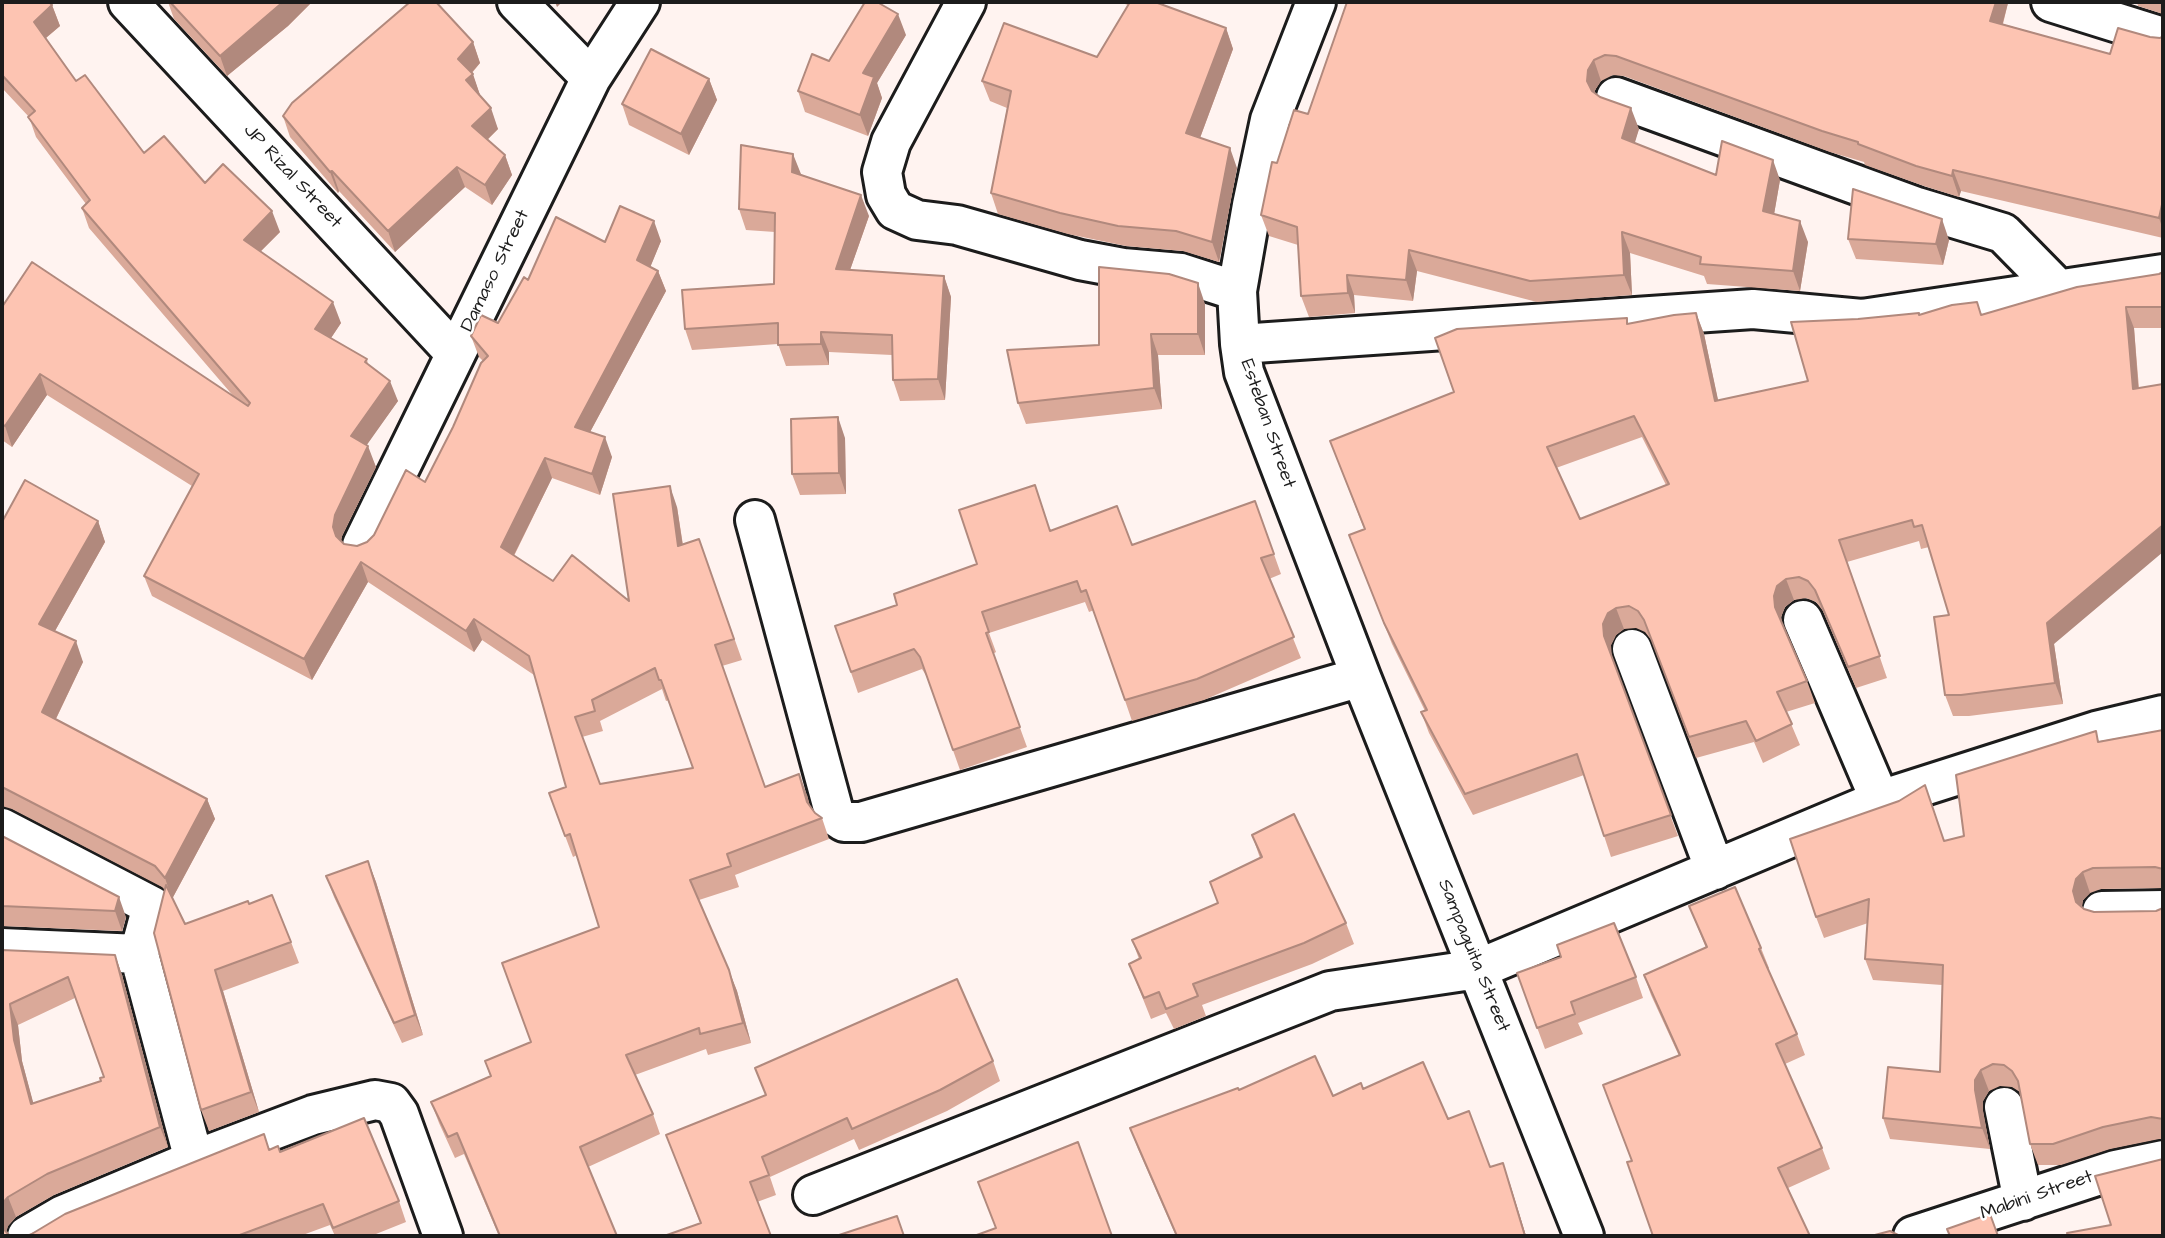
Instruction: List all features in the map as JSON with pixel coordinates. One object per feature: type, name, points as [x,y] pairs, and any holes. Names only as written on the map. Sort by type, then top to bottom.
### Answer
[{"type":"street","name":"JP Rizal Street","points":[[128,2],[455,353]]},
{"type":"street","points":[[517,2],[591,78]]},
{"type":"street","name":"Damaso Street","points":[[362,545],[591,78],[640,2]]},
{"type":"street","points":[[966,2],[891,142],[882,172],[886,195],[895,210],[917,220],[957,225],[1080,260],[1123,268],[1181,273],[1237,291]]},
{"type":"street","name":"Esteban Street","points":[[1316,2],[1269,120],[1237,291],[1240,344],[1244,372],[1361,677]]},
{"type":"street","points":[[2051,2],[2163,37]]},
{"type":"street","points":[[1616,97],[1917,207],[2003,233],[2059,290]]},
{"type":"street","points":[[1240,344],[1753,309],[1862,318],[2163,274]]},
{"type":"street","points":[[755,520],[835,816],[844,822],[861,822],[1361,677]]},
{"type":"street","points":[[1802,620],[1880,800]]},
{"type":"street","points":[[1632,649],[1715,870]]},
{"type":"street","name":"Sampaguita Street","points":[[1361,677],[1584,1236]]},
{"type":"street","points":[[813,1195],[1330,991],[1478,969],[1880,800],[2096,732],[2163,715]]},
{"type":"street","points":[[2,828],[152,906],[139,954],[194,1160]]},
{"type":"street","points":[[2102,911],[2163,910]]},
{"type":"street","points":[[2,948],[139,954]]},
{"type":"street","points":[[27,1236],[63,1215],[194,1160],[313,1115],[375,1100],[391,1103],[399,1114],[443,1236]]},
{"type":"street","points":[[2004,1107],[2023,1201]]},
{"type":"street","name":"Mabini Street","points":[[1929,1234],[2115,1170],[2163,1160]]},
{"type":"building","points":[[2,2],[49,2],[52,5],[34,22],[76,81],[85,75],[144,153],[164,136],[205,183],[223,164],[272,211],[244,240],[333,302],[315,329],[367,359],[365,362],[390,381],[351,436],[368,446],[335,515],[333,527],[336,536],[344,544],[357,546],[374,535],[406,470],[425,482],[481,363],[488,356],[471,336],[481,315],[498,323],[524,277],[528,280],[556,217],[605,242],[620,206],[654,221],[637,260],[658,271],[575,427],[605,437],[592,474],[545,458],[501,547],[553,581],[572,555],[629,601],[613,494],[670,486],[678,546],[699,539],[734,639],[715,645],[765,787],[799,774],[807,802],[822,818],[727,854],[731,866],[690,880],[729,970],[743,1023],[700,1034],[699,1028],[626,1055],[653,1114],[580,1147],[617,1236],[500,1236],[457,1133],[448,1137],[431,1102],[491,1076],[485,1061],[531,1042],[502,963],[599,927],[570,834],[565,836],[549,793],[566,787],[529,656],[474,619],[466,631],[361,562],[304,659],[144,576],[199,474],[40,374],[5,426],[2,424],[2,307],[32,262],[248,406],[250,403],[82,208],[90,200],[28,117],[35,111],[2,75]],"holes":[[[655,668],[693,768],[600,784],[575,717],[595,711],[592,700]]]},
{"type":"building","points":[[170,2],[283,2],[220,56]]},
{"type":"building","points":[[410,2],[436,2],[473,42],[458,59],[473,74],[466,80],[491,108],[472,126],[505,155],[485,185],[457,167],[388,231],[332,171],[330,172],[283,116],[292,103]]},
{"type":"building","points":[[865,2],[877,2],[898,14],[863,73],[874,77],[860,115],[798,91],[812,54],[829,61]]},
{"type":"building","points":[[1130,2],[1155,2],[1226,28],[1186,133],[1230,148],[1212,242],[1176,231],[1118,226],[991,193],[1011,91],[982,81],[1004,23],[1097,57]]},
{"type":"building","points":[[1347,2],[1996,2],[1990,21],[2110,54],[2118,28],[2150,37],[2163,36],[2163,200],[2159,218],[1953,170],[1952,176],[1916,166],[1858,142],[1616,56],[1605,55],[1594,60],[1588,70],[1587,81],[1592,91],[1600,97],[1631,108],[1622,138],[1716,175],[1722,141],[1773,160],[1763,211],[1800,221],[1793,271],[1700,264],[1701,257],[1622,232],[1624,275],[1530,281],[1409,250],[1406,280],[1347,275],[1348,293],[1301,296],[1297,227],[1261,215],[1272,162],[1277,163],[1294,110],[1308,114]]},
{"type":"building","points":[[651,49],[709,79],[681,134],[622,104]]},
{"type":"building","points":[[741,145],[793,154],[792,172],[861,195],[836,269],[944,276],[938,379],[893,380],[892,335],[821,332],[821,344],[778,345],[778,323],[685,329],[682,290],[774,284],[775,213],[739,209]]},
{"type":"building","points":[[1853,189],[1942,219],[1936,244],[1848,239]]},
{"type":"building","points":[[1099,267],[1169,274],[1198,283],[1198,334],[1151,334],[1154,388],[1018,403],[1007,350],[1099,345]]},
{"type":"building","points":[[2163,272],[2163,307],[2126,307],[2133,389],[2163,384],[2163,525],[2047,623],[2055,683],[1945,695],[1934,617],[1949,615],[1922,525],[1914,527],[1912,520],[1839,540],[1880,656],[1848,667],[1815,590],[1808,581],[1799,577],[1786,579],[1777,586],[1775,607],[1807,681],[1777,692],[1792,724],[1756,741],[1746,721],[1689,737],[1644,620],[1638,611],[1629,606],[1616,608],[1608,613],[1603,624],[1604,636],[1671,815],[1604,836],[1577,754],[1465,794],[1421,712],[1427,710],[1384,623],[1349,535],[1365,529],[1330,441],[1454,392],[1435,338],[1457,329],[1627,318],[1627,324],[1696,313],[1715,401],[1808,381],[1791,322],[1919,315],[1952,305],[1977,302],[1981,315],[2077,287]],"holes":[[[1634,416],[1669,484],[1580,519],[1547,447]]]},
{"type":"building","points":[[838,417],[839,473],[792,474],[791,419]]},
{"type":"building","points":[[25,480],[98,521],[39,624],[76,641],[42,712],[207,799],[165,878],[155,866],[2,787],[2,522]]},
{"type":"building","points":[[1035,485],[1050,531],[1117,506],[1132,545],[1255,501],[1274,554],[1261,558],[1294,637],[1197,679],[1125,700],[1086,590],[1081,592],[1077,581],[982,612],[989,632],[986,633],[1020,727],[953,750],[920,657],[914,649],[851,672],[835,626],[897,605],[894,594],[977,564],[959,510]]},
{"type":"building","points":[[2163,730],[2163,869],[2093,868],[2076,879],[2073,891],[2076,902],[2084,909],[2094,912],[2156,911],[2163,908],[2163,1119],[2151,1117],[2103,1127],[2053,1144],[2030,1144],[2018,1081],[2004,1065],[1993,1064],[1981,1070],[1975,1080],[1982,1128],[1883,1118],[1888,1067],[1940,1072],[1943,965],[1865,959],[1869,899],[1816,917],[1790,839],[1899,801],[1925,785],[1944,841],[1964,836],[1956,775],[2096,731],[2098,742]]},
{"type":"building","points":[[1294,814],[1346,923],[1304,943],[1193,984],[1198,996],[1166,1009],[1159,992],[1144,998],[1129,964],[1141,958],[1132,940],[1218,903],[1210,882],[1262,857],[1252,835]]},
{"type":"building","points":[[2,836],[119,897],[115,911],[2,906]]},
{"type":"building","points":[[368,861],[415,1015],[394,1023],[326,876]]},
{"type":"building","points":[[166,885],[185,924],[272,895],[291,942],[215,970],[251,1092],[201,1110],[154,933]]},
{"type":"building","points":[[1735,887],[1797,1034],[1776,1044],[1822,1148],[1778,1168],[1810,1236],[1653,1236],[1627,1162],[1632,1161],[1603,1085],[1680,1055],[1644,975],[1707,947],[1689,906]]},
{"type":"building","points":[[1614,923],[1636,977],[1571,1002],[1575,1014],[1537,1028],[1517,973],[1561,957],[1557,945]]},
{"type":"building","points":[[2,950],[115,955],[160,1127],[47,1174],[8,1197],[2,1204]],"holes":[[[68,977],[104,1077],[100,1078],[101,1081],[31,1104],[14,1040],[10,1004]]]},
{"type":"building","points":[[957,979],[993,1061],[940,1090],[852,1129],[847,1118],[762,1157],[769,1175],[750,1182],[771,1236],[664,1236],[701,1223],[666,1135],[766,1095],[755,1068]]},
{"type":"building","points":[[1315,1056],[1333,1096],[1361,1083],[1363,1089],[1423,1062],[1448,1119],[1469,1111],[1490,1167],[1503,1163],[1525,1236],[1177,1236],[1130,1128],[1238,1088],[1239,1090]]},
{"type":"building","points":[[364,1118],[399,1201],[333,1228],[323,1204],[237,1236],[23,1236],[30,1235],[65,1214],[264,1134],[269,1150],[278,1146],[280,1152]]},
{"type":"building","points":[[1078,1142],[1112,1236],[974,1236],[996,1228],[978,1182]]},
{"type":"building","points":[[2163,1159],[2163,1236],[2068,1236],[2067,1233],[2111,1225],[2095,1176]]},
{"type":"building","points":[[1990,1214],[1998,1236],[1950,1236],[1947,1229]]},
{"type":"building","points":[[897,1216],[904,1236],[836,1236]]},
{"type":"building","points":[[2,1227],[9,1235],[15,1236],[2,1236]]},
{"type":"building","points":[[1890,1231],[1900,1236],[1871,1236]]}]
